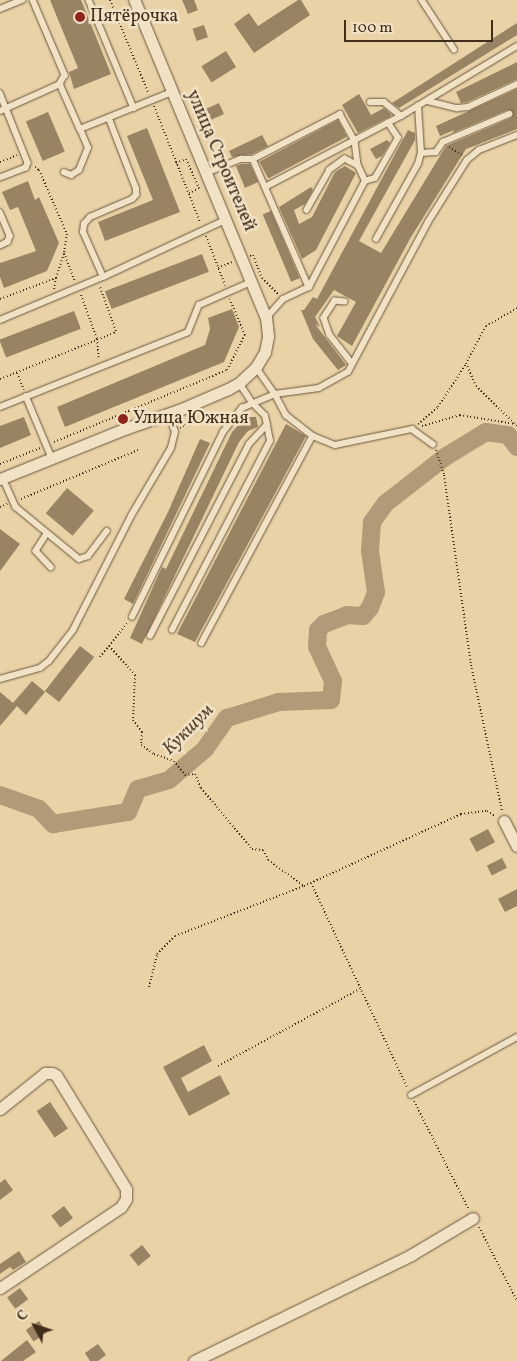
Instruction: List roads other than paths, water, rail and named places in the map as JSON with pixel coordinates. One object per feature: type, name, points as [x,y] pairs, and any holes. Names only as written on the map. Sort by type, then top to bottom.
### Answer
[{"type":"street","name":"улица Строителей","points":[[134,0],[266,318],[268,336],[265,352],[256,367]]},
{"type":"street","points":[[1,478],[168,414],[239,383],[256,367]]},
{"type":"street","points":[[504,821],[517,846]]},
{"type":"street","points":[[0,1109],[45,1074],[52,1073],[56,1075],[126,1189],[126,1199],[121,1207],[0,1288]]},
{"type":"street","points":[[194,1361],[411,1255],[474,1218]]},
{"type":"lane","points":[[0,9],[22,0]]},
{"type":"lane","points":[[3,109],[60,84],[65,75],[33,0]]},
{"type":"lane","points":[[89,0],[134,108]]},
{"type":"lane","points":[[422,0],[454,49]]},
{"type":"lane","points":[[265,187],[355,142],[517,46]]},
{"type":"lane","points":[[60,84],[88,148],[79,170],[71,175],[64,172]]},
{"type":"lane","points":[[428,100],[457,108],[468,107],[517,84]]},
{"type":"lane","points":[[80,129],[172,92]]},
{"type":"lane","points":[[0,93],[3,109],[28,163],[26,168],[0,178]]},
{"type":"lane","points":[[370,102],[384,102],[401,116]]},
{"type":"lane","points":[[376,239],[418,164],[420,153],[418,106]]},
{"type":"lane","points":[[206,173],[241,159],[253,160],[340,114],[355,142],[358,166],[365,181]]},
{"type":"lane","points":[[420,153],[436,152],[442,142],[509,114]]},
{"type":"lane","points":[[100,278],[83,232],[84,224],[90,217],[132,199],[136,194],[136,189],[109,118]]},
{"type":"lane","points":[[266,318],[283,299],[308,288],[365,181],[375,178],[398,138],[388,123]]},
{"type":"lane","points":[[132,617],[223,432],[242,408],[275,394],[296,393],[319,388],[348,372],[428,222],[467,160],[479,150],[517,134]]},
{"type":"lane","points":[[307,210],[330,170],[344,159],[358,166]]},
{"type":"lane","points":[[253,160],[308,288]]},
{"type":"lane","points":[[0,212],[10,236],[8,242],[0,246]]},
{"type":"lane","points":[[0,320],[78,288],[225,220]]},
{"type":"lane","points":[[0,407],[188,332],[200,305],[251,282]]},
{"type":"lane","points":[[345,302],[335,300],[324,318],[330,335],[352,363]]},
{"type":"lane","points":[[256,367],[275,394],[286,415],[313,436],[334,445],[412,429],[433,444]]},
{"type":"lane","points":[[172,630],[270,442],[265,416],[252,403],[239,383]]},
{"type":"lane","points":[[26,396],[52,458]]},
{"type":"lane","points":[[0,679],[40,668],[49,661],[73,630],[131,516],[171,448],[176,432],[168,414]]},
{"type":"lane","points":[[150,636],[249,444],[267,425]]},
{"type":"lane","points":[[202,643],[313,436]]},
{"type":"lane","points":[[1,478],[12,502],[72,555],[84,559],[107,530]]},
{"type":"lane","points":[[47,534],[36,551],[51,567]]},
{"type":"lane","points":[[411,1095],[517,1037]]},
{"type":"waterway","name":"Кукшум","points":[[0,795],[39,809],[53,824],[128,812],[138,789],[169,780],[205,749],[227,718],[279,702],[331,700],[333,681],[317,646],[318,630],[324,624],[347,615],[363,616],[370,608],[376,592],[370,551],[372,522],[386,503],[445,457],[486,432],[508,435],[517,447]]},
{"type":"place","name":"Пятёрочка","points":[[80,17]]},
{"type":"place","name":"Улица Южная","points":[[123,419]]}]
